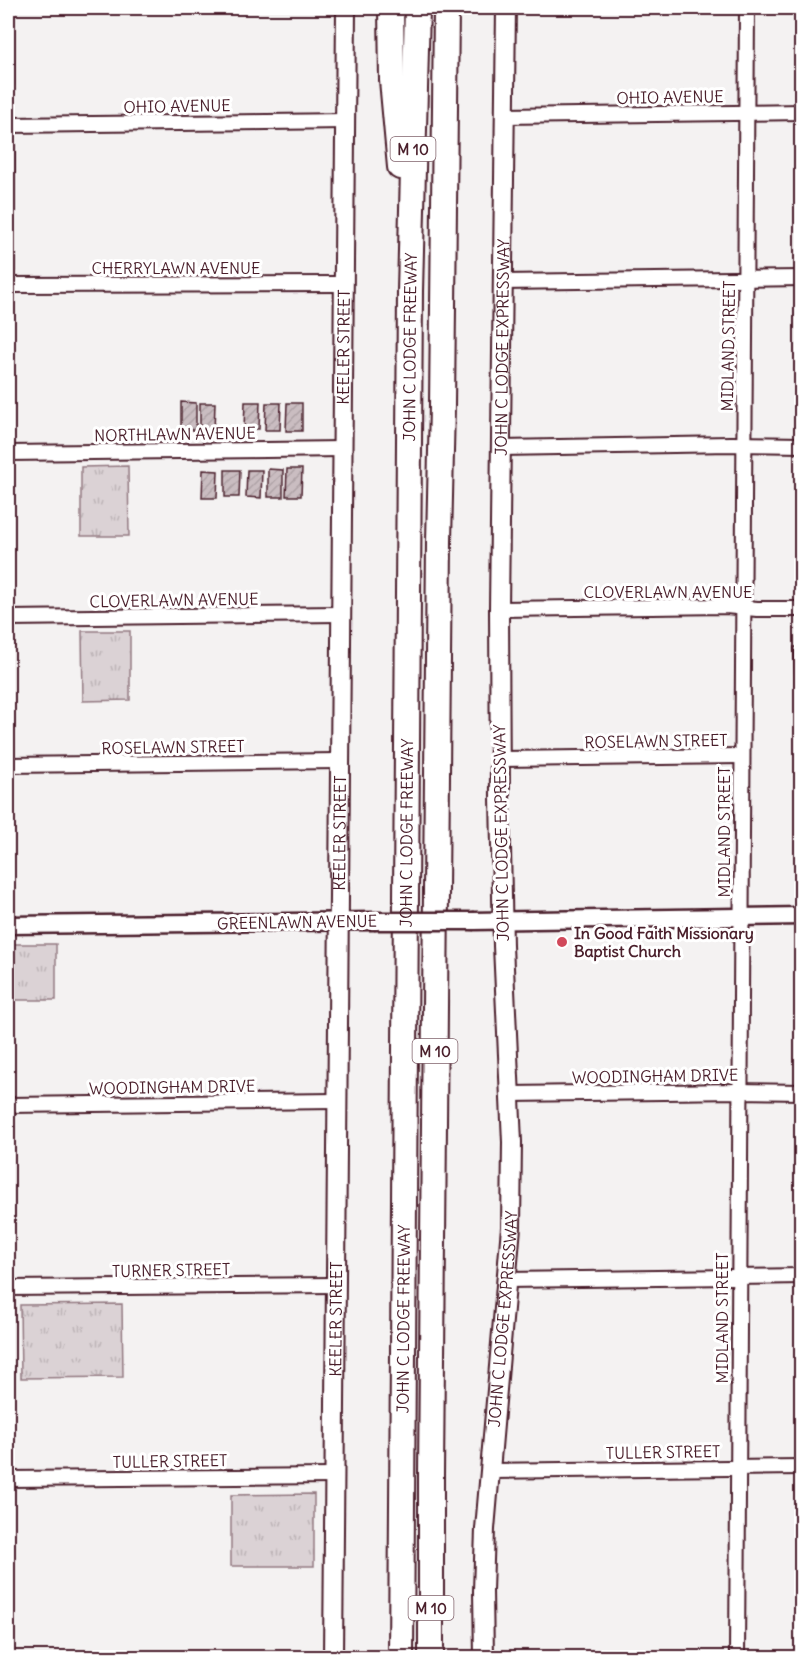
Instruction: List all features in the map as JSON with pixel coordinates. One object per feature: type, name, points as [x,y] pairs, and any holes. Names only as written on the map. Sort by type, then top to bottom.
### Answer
[{"type":"highway","points":[[391,8],[392,80],[410,291]]},
{"type":"highway","name":"JOHN C LODGE FREEWAY","points":[[400,1651],[410,291],[417,8]]},
{"type":"highway","name":"JOHN C LODGE FREEWAY","points":[[432,1658],[431,1474],[446,8]]},
{"type":"highway","points":[[446,95],[458,8]]},
{"type":"main road","name":"KEELER STREET","points":[[333,1658],[346,8]]},
{"type":"main road","name":"JOHN C LODGE EXPRESSWAY","points":[[484,1658],[484,1550],[507,1280],[512,1187],[499,759],[501,282],[506,8]]},
{"type":"street","name":"MIDLAND STREET","points":[[737,1658],[747,8]]},
{"type":"street","name":"OHIO AVENUE","points":[[503,116],[801,112]]},
{"type":"street","name":"OHIO AVENUE","points":[[8,125],[346,121]]},
{"type":"street","points":[[501,282],[801,278]]},
{"type":"street","name":"CHERRYLAWN AVENUE","points":[[8,285],[344,284]]},
{"type":"street","points":[[500,448],[801,445]]},
{"type":"street","name":"NORTHLAWN AVENUE","points":[[8,453],[342,449]]},
{"type":"street","name":"CLOVERLAWN AVENUE","points":[[499,609],[726,606],[801,609]]},
{"type":"street","name":"CLOVERLAWN AVENUE","points":[[8,618],[340,614]]},
{"type":"street","name":"ROSELAWN STREET","points":[[499,759],[741,756]]},
{"type":"street","name":"ROSELAWN STREET","points":[[8,765],[339,761]]},
{"type":"street","name":"GREENLAWN AVENUE","points":[[8,925],[801,916]]},
{"type":"street","name":"WOODINGHAM DRIVE","points":[[510,1094],[801,1092]]},
{"type":"street","name":"WOODINGHAM DRIVE","points":[[8,1105],[337,1101]]},
{"type":"street","points":[[507,1280],[801,1276]]},
{"type":"street","name":"TURNER STREET","points":[[8,1288],[335,1285]]},
{"type":"street","name":"TULLER STREET","points":[[490,1471],[801,1467]]},
{"type":"street","name":"TULLER STREET","points":[[8,1479],[333,1476]]},
{"type":"shaded area","points":[[8,8],[16,8],[16,59],[8,59]]},
{"type":"shaded area","points":[[8,633],[10,633],[11,749],[8,749]]},
{"type":"green space","points":[[8,141],[15,141],[15,271],[8,271]]},
{"type":"green space","points":[[128,466],[129,536],[81,536],[81,467]]},
{"type":"green space","points":[[82,631],[130,631],[130,700],[83,701]]},
{"type":"green space","points":[[8,944],[56,944],[56,1000],[8,1000]]},
{"type":"green space","points":[[122,1304],[123,1377],[21,1378],[20,1305]]},
{"type":"green space","points":[[314,1494],[314,1566],[231,1566],[231,1495]]},
{"type":"building","points":[[8,59],[14,59],[14,85],[8,85]]},
{"type":"building","points":[[181,402],[196,403],[196,430],[181,430]]},
{"type":"building","points":[[245,402],[260,402],[259,429],[244,429]]},
{"type":"building","points":[[200,403],[215,403],[214,431],[200,431]]},
{"type":"building","points":[[266,403],[281,403],[280,430],[265,430]]},
{"type":"building","points":[[287,403],[302,403],[302,431],[286,431]]},
{"type":"building","points":[[268,469],[283,470],[283,497],[268,497]]},
{"type":"building","points":[[287,469],[302,469],[301,496],[286,496]]},
{"type":"building","points":[[203,470],[218,471],[217,498],[202,498]]},
{"type":"building","points":[[225,470],[240,470],[239,497],[225,497]]},
{"type":"building","points":[[247,470],[262,470],[261,498],[246,497]]},
{"type":"building","points":[[8,522],[11,522],[11,557],[8,557]]},
{"type":"building","points":[[794,647],[802,647],[802,685],[795,685]]},
{"type":"building","points":[[798,844],[802,844],[802,883],[799,883]]},
{"type":"place","name":"In Good Faith Missionary Baptist Church","points":[[562,942]]}]
